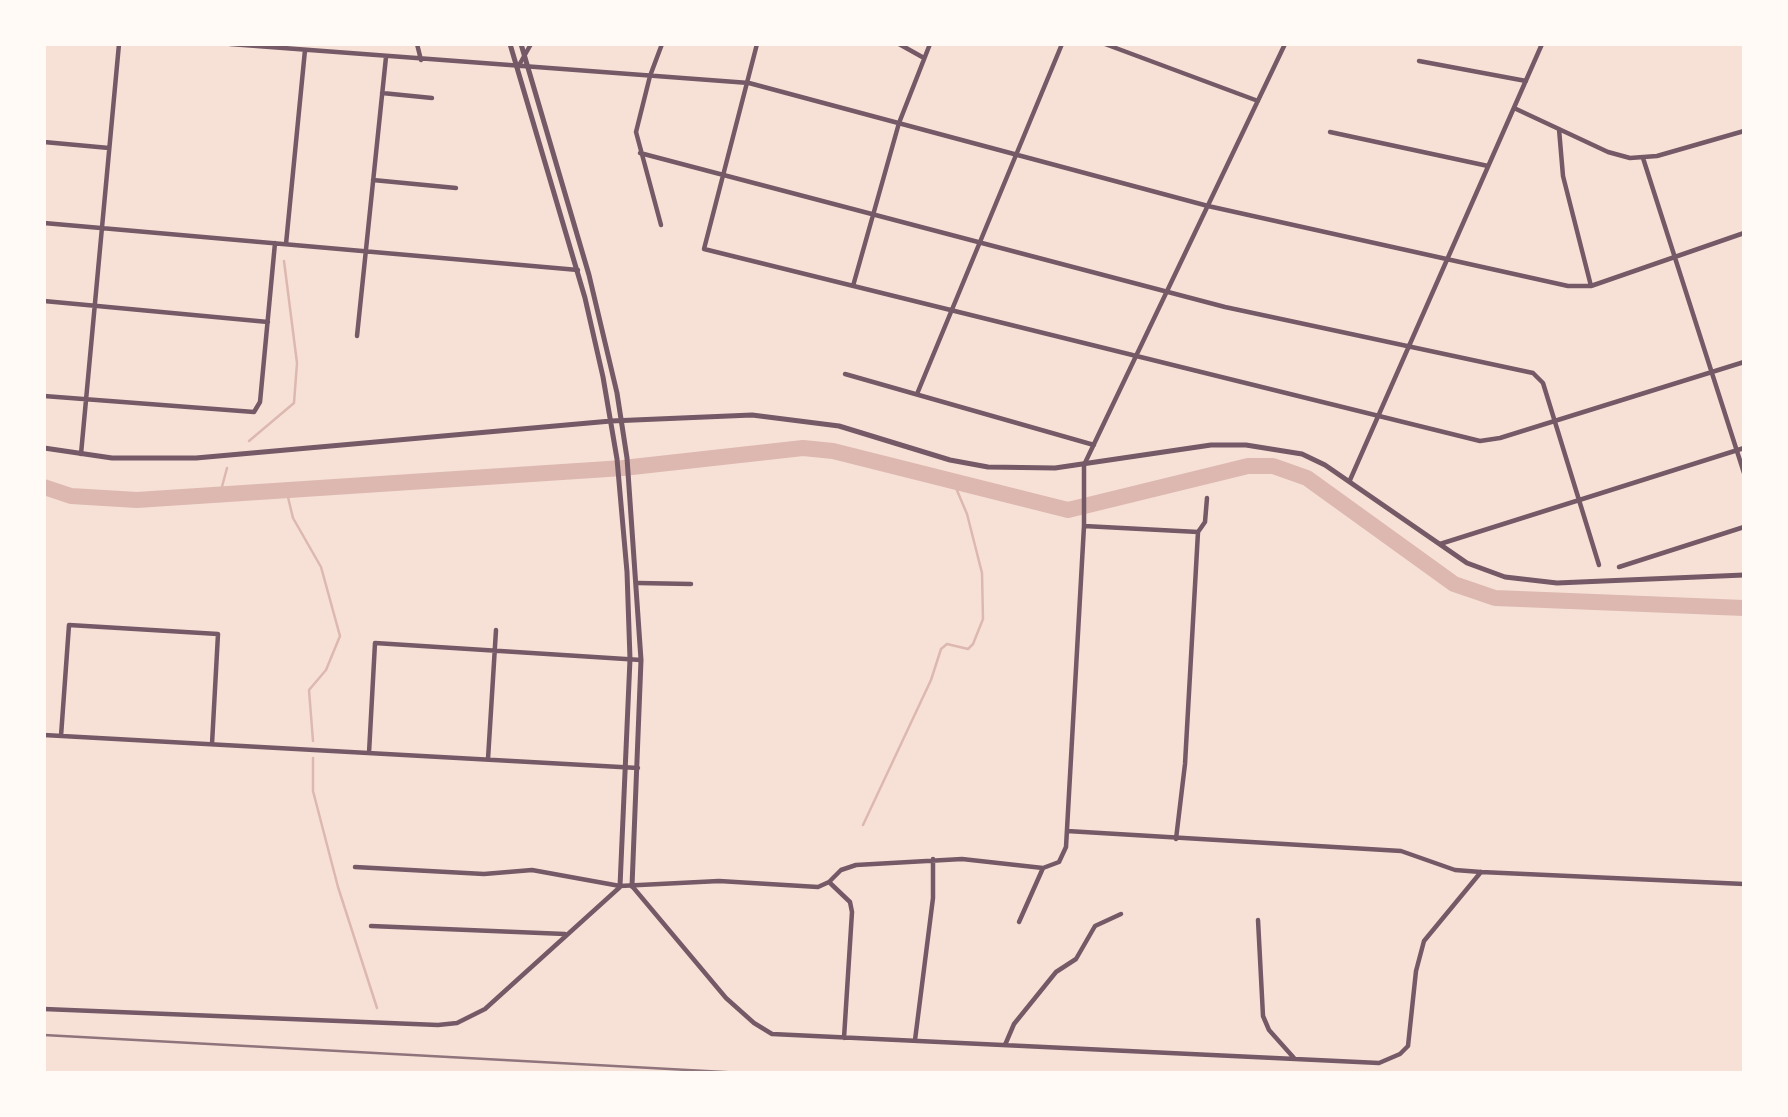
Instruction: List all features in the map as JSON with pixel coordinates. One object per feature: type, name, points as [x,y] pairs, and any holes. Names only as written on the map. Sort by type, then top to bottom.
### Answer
[{"type":"street","points":[[81,455],[118,44]]},
{"type":"street","points":[[229,44],[748,83],[1208,206],[1568,286],[1591,286],[1744,233]]},
{"type":"street","points":[[417,44],[421,60]]},
{"type":"street","points":[[44,1009],[438,1025],[457,1023],[485,1009],[620,886],[628,767],[630,659],[617,458],[578,270],[510,44]]},
{"type":"street","points":[[521,44],[589,275],[622,421],[627,458],[638,583],[641,660],[632,886],[726,998],[754,1023],[772,1034],[786,1036],[1380,1063],[1400,1054],[1408,1046],[1416,971],[1424,941],[1481,872]]},
{"type":"street","points":[[517,67],[531,44]]},
{"type":"street","points":[[661,225],[640,153],[636,128],[662,44]]},
{"type":"street","points":[[757,44],[704,248],[1480,441],[1555,422],[1744,362]]},
{"type":"street","points":[[899,44],[924,58]]},
{"type":"street","points":[[853,286],[898,123],[930,44]]},
{"type":"street","points":[[916,394],[1062,44]]},
{"type":"street","points":[[1105,44],[1258,101]]},
{"type":"street","points":[[355,867],[476,874],[532,870],[620,886],[719,881],[818,887],[848,867],[933,859],[962,859],[1043,868],[1059,862],[1064,855],[1067,831],[1084,526],[1084,465],[1285,44]]},
{"type":"street","points":[[1350,480],[1542,44]]},
{"type":"street","points":[[286,244],[305,50]]},
{"type":"street","points":[[357,336],[386,57]]},
{"type":"street","points":[[1419,61],[1526,81]]},
{"type":"street","points":[[382,93],[432,98]]},
{"type":"street","points":[[1514,108],[1620,156],[1643,158],[1744,131]]},
{"type":"street","points":[[1559,129],[1563,176],[1591,286]]},
{"type":"street","points":[[1330,132],[1488,166]]},
{"type":"street","points":[[44,142],[109,148]]},
{"type":"street","points":[[640,153],[979,240],[1225,307],[1536,374],[1541,380],[1600,565]]},
{"type":"street","points":[[1643,158],[1744,473]]},
{"type":"street","points":[[373,180],[456,188]]},
{"type":"street","points":[[44,223],[578,270],[589,275]]},
{"type":"street","points":[[44,396],[250,413],[258,410],[275,243]]},
{"type":"street","points":[[44,301],[268,322]]},
{"type":"street","points":[[845,374],[1094,445]]},
{"type":"street","points":[[44,448],[81,455],[151,459],[196,458],[611,421],[783,417],[839,426],[950,460],[988,467],[1024,469],[1084,465],[1193,447],[1245,445],[1302,454],[1350,480],[1440,544],[1483,570],[1530,581],[1744,575]]},
{"type":"street","points":[[1440,544],[1744,448]]},
{"type":"street","points":[[1176,839],[1185,764],[1198,532],[1205,522],[1207,498]]},
{"type":"street","points":[[1084,526],[1198,532]]},
{"type":"street","points":[[1619,566],[1744,527]]},
{"type":"street","points":[[638,583],[691,584]]},
{"type":"street","points":[[61,736],[69,625],[218,634],[212,744]]},
{"type":"street","points":[[488,759],[496,630]]},
{"type":"street","points":[[369,753],[376,643],[641,660]]},
{"type":"street","points":[[44,735],[638,768]]},
{"type":"street","points":[[1067,831],[1401,850],[1455,870],[1744,884]]},
{"type":"street","points":[[915,1040],[933,898],[933,859]]},
{"type":"street","points":[[1019,922],[1043,868]]},
{"type":"street","points":[[829,882],[850,902],[852,912],[844,1038]]},
{"type":"street","points":[[1005,1045],[1014,1024],[1050,979],[1082,952],[1095,926],[1121,914]]},
{"type":"street","points":[[1258,920],[1263,1016],[1269,1030],[1295,1058]]},
{"type":"street","points":[[371,926],[566,934]]},
{"type":"waterway","points":[[249,441],[294,403],[297,363],[284,261]]},
{"type":"waterway","points":[[44,487],[71,496],[137,500],[623,468],[803,448],[833,451],[1068,510],[1248,466],[1273,466],[1307,478],[1454,584],[1495,598],[1744,608]]},
{"type":"waterway","points":[[220,494],[227,468]]},
{"type":"waterway","points":[[863,825],[931,680],[941,649],[947,644],[968,649],[973,644],[983,619],[982,573],[967,514],[953,481]]},
{"type":"waterway","points":[[286,489],[293,518],[321,567],[340,636],[326,670],[309,690],[313,741]]},
{"type":"waterway","points":[[313,758],[313,791],[338,887],[377,1008]]},
{"type":"railway","points":[[44,1035],[743,1073]]}]
